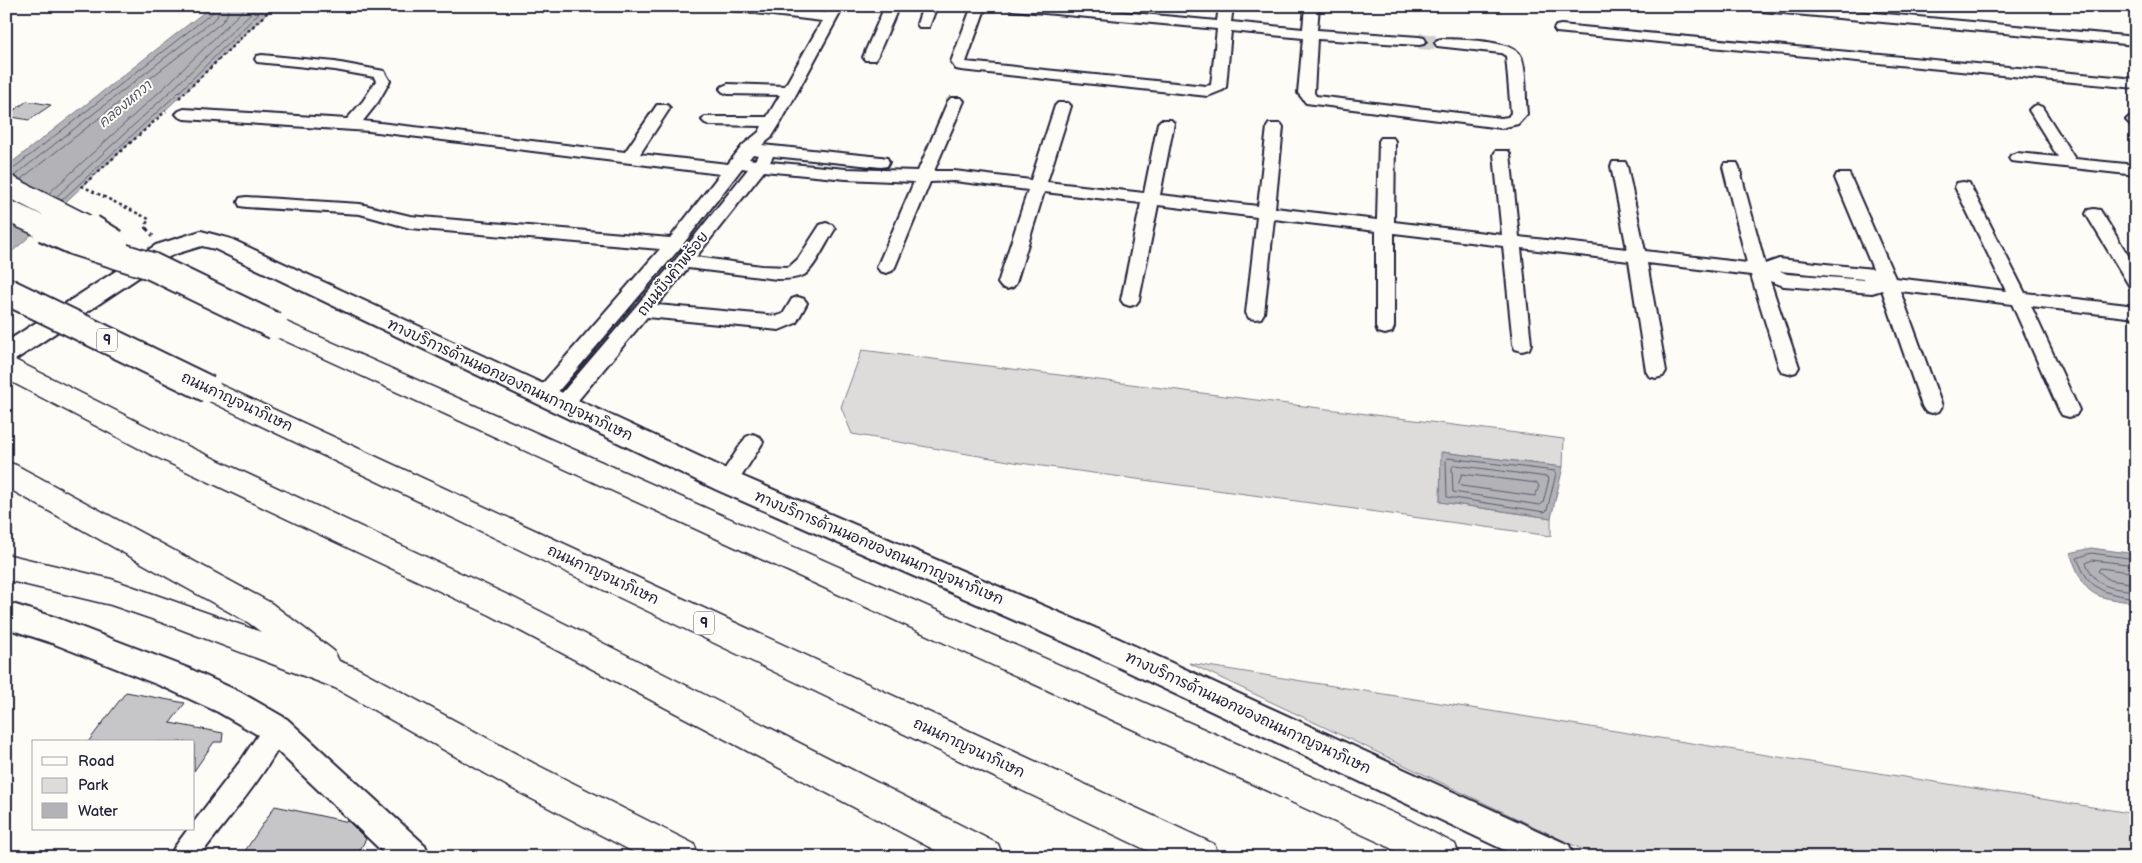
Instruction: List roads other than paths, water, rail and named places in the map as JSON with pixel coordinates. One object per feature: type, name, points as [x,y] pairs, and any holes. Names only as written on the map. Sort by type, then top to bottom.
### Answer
[{"type":"highway","points":[[6,185],[93,229],[158,258],[275,326],[1396,832],[1442,857]]},
{"type":"highway","points":[[6,210],[75,242],[158,258]]},
{"type":"highway","name":"ถนนกาญจนาภิเษก","points":[[6,291],[208,389],[1201,857]]},
{"type":"highway","points":[[6,367],[158,445],[501,606],[986,857]]},
{"type":"highway","points":[[6,472],[260,612],[346,678]]},
{"type":"highway","points":[[6,567],[112,592],[182,616],[346,678],[523,776],[682,857]]},
{"type":"main road","name":"ทางบริการด้านนอกของถนนกาญจนาภิเษก","points":[[158,258],[201,238],[232,248],[727,482],[1091,640],[1557,857]]},
{"type":"main road","points":[[6,354],[158,258]]},
{"type":"main road","points":[[6,615],[57,631],[177,678],[230,702],[276,730],[413,857]]},
{"type":"street","points":[[730,6],[835,11]]},
{"type":"street","points":[[807,6],[835,11]]},
{"type":"street","points":[[870,57],[892,6]]},
{"type":"street","points":[[924,24],[930,6]]},
{"type":"street","points":[[979,6],[958,62],[961,66],[1208,91],[1218,87],[1226,6]]},
{"type":"street","points":[[1012,6],[1310,34],[1419,42]]},
{"type":"street","points":[[1312,6],[1306,93],[1311,100],[1501,123],[1513,121],[1519,114],[1515,58],[1512,53],[1504,49],[1442,43]]},
{"type":"street","points":[[1750,6],[2136,41]]},
{"type":"street","points":[[2128,6],[2136,7]]},
{"type":"street","name":"ถนนบึงคำพร้อย","points":[[553,400],[644,310],[684,262],[767,143],[791,91],[835,11]]},
{"type":"street","points":[[1560,29],[2136,84]]},
{"type":"street","points":[[262,59],[335,66],[379,74],[383,81],[375,96],[368,107],[350,125]]},
{"type":"street","points":[[728,89],[791,91]]},
{"type":"street","points":[[886,267],[956,101]]},
{"type":"street","points":[[1007,283],[1063,106]]},
{"type":"street","points":[[180,108],[311,120],[629,158],[740,160],[767,143]]},
{"type":"street","points":[[629,158],[662,108]]},
{"type":"street","points":[[2037,110],[2070,163]]},
{"type":"street","points":[[710,120],[767,143],[834,165],[925,172],[1037,187],[1761,271],[1784,280],[1872,287],[1884,283],[2136,312]]},
{"type":"street","points":[[1130,300],[1166,123]]},
{"type":"street","points":[[1255,313],[1275,127]]},
{"type":"street","points":[[1385,327],[1385,227],[1388,141]]},
{"type":"street","name":"ถนนบึงคำพร้อย","points":[[553,400],[740,160],[767,143]]},
{"type":"street","points":[[1502,154],[1522,344]]},
{"type":"street","points":[[2017,158],[2136,170]]},
{"type":"street","points":[[1619,166],[1637,256],[1656,371]]},
{"type":"street","points":[[1730,167],[1789,367]]},
{"type":"street","points":[[1843,178],[1932,406]]},
{"type":"street","points":[[1963,186],[2019,298],[2069,410]]},
{"type":"street","points":[[246,202],[360,209],[410,222],[674,244]]},
{"type":"street","points":[[2094,214],[2136,282]]},
{"type":"street","points":[[684,262],[789,274],[802,266],[826,229]]},
{"type":"street","points":[[644,310],[779,323],[790,318],[798,304]]},
{"type":"street","points":[[727,482],[753,442]]},
{"type":"street","points":[[183,857],[251,767],[276,730]]},
{"type":"water","name":"คลองหกวา","points":[[212,6],[274,6],[6,257],[6,167]]},
{"type":"water","points":[[1441,452],[1563,467],[1551,518],[1440,502]]},
{"type":"water","points":[[2091,548],[2136,554],[2136,603],[2099,596],[2086,587],[2070,553]]},
{"type":"tunnel","points":[[1419,41],[1442,43]]}]
